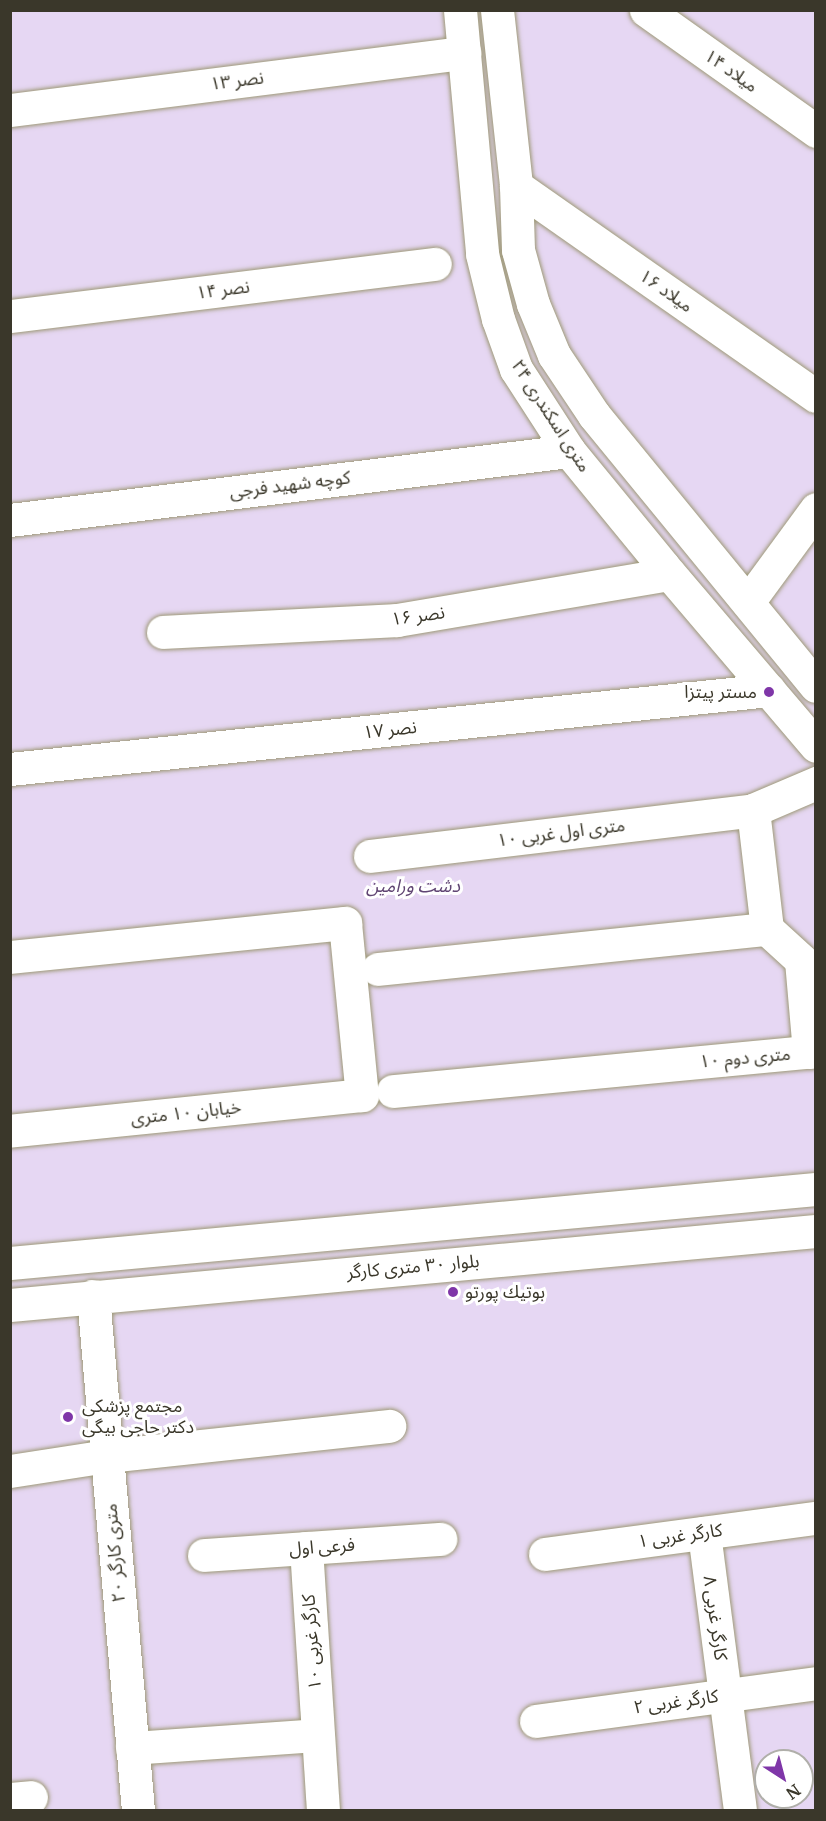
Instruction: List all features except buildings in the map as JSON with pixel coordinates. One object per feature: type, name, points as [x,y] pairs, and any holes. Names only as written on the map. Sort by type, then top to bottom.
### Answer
[{"type":"street","name":"۲۴ متری اسکندری","points":[[460,10],[482,255],[498,319],[516,369],[569,451],[666,570],[816,746]]},
{"type":"street","name":"۲۴ متری اسکندری","points":[[497,10],[516,186],[518,250],[533,304],[554,355],[594,415],[816,686]]},
{"type":"street","name":"میلاد ۱۴","points":[[646,10],[816,131]]},
{"type":"street","name":"نصر ۱۳","points":[[10,110],[464,53]]},
{"type":"street","name":"میلاد ۱۶","points":[[516,186],[816,396]]},
{"type":"street","name":"نصر ۱۴","points":[[10,316],[435,264]]},
{"type":"street","name":"کوچه شهید فرجی","points":[[10,520],[569,451]]},
{"type":"street","points":[[748,602],[816,509]]},
{"type":"street","points":[[666,570],[696,538]]},
{"type":"street","name":"نصر ۱۶","points":[[163,632],[397,620],[666,570]]},
{"type":"street","name":"نصر ۱۷","points":[[10,769],[769,690]]},
{"type":"street","points":[[378,969],[767,929],[753,810],[816,783]]},
{"type":"street","name":"۱۰ متری اول غربی","points":[[369,855],[753,810]]},
{"type":"street","points":[[10,957],[345,922],[377,1093]]},
{"type":"street","name":"۱۰ متری دوم","points":[[377,1093],[809,1052],[801,960],[767,929]]},
{"type":"street","name":"خیابان ۱۰ متری","points":[[10,1131],[377,1093]]},
{"type":"street","points":[[10,1263],[816,1189]]},
{"type":"street","name":"بلوار ۳۰ متری کارگر","points":[[10,1305],[816,1231]]},
{"type":"street","name":"۲۰ متری کارگر","points":[[91,1254],[138,1810]]},
{"type":"street","points":[[10,1471],[107,1456],[389,1426]]},
{"type":"street","name":"کارگر غربی ۱","points":[[545,1554],[816,1518]]},
{"type":"street","name":"کارگر غربی ۸","points":[[704,1533],[740,1810]]},
{"type":"street","name":"فرعی اول","points":[[204,1555],[440,1539]]},
{"type":"street","name":"کارگر غربی ۱۰","points":[[306,1548],[323,1810]]},
{"type":"street","name":"کارگر غربی ۲","points":[[536,1721],[816,1683]]},
{"type":"street","points":[[132,1748],[318,1736]]},
{"type":"green space","name":"دشت ورامین","points":[[11,11],[815,11],[815,1810],[11,1810]]},
{"type":"place","name":"مستر پیتزا","points":[[769,692]]},
{"type":"place","name":"بوتيك پورتو","points":[[453,1292]]},
{"type":"place","name":"مجتمع پزشکی دکتر حاجی بیگی","points":[[68,1417]]}]
